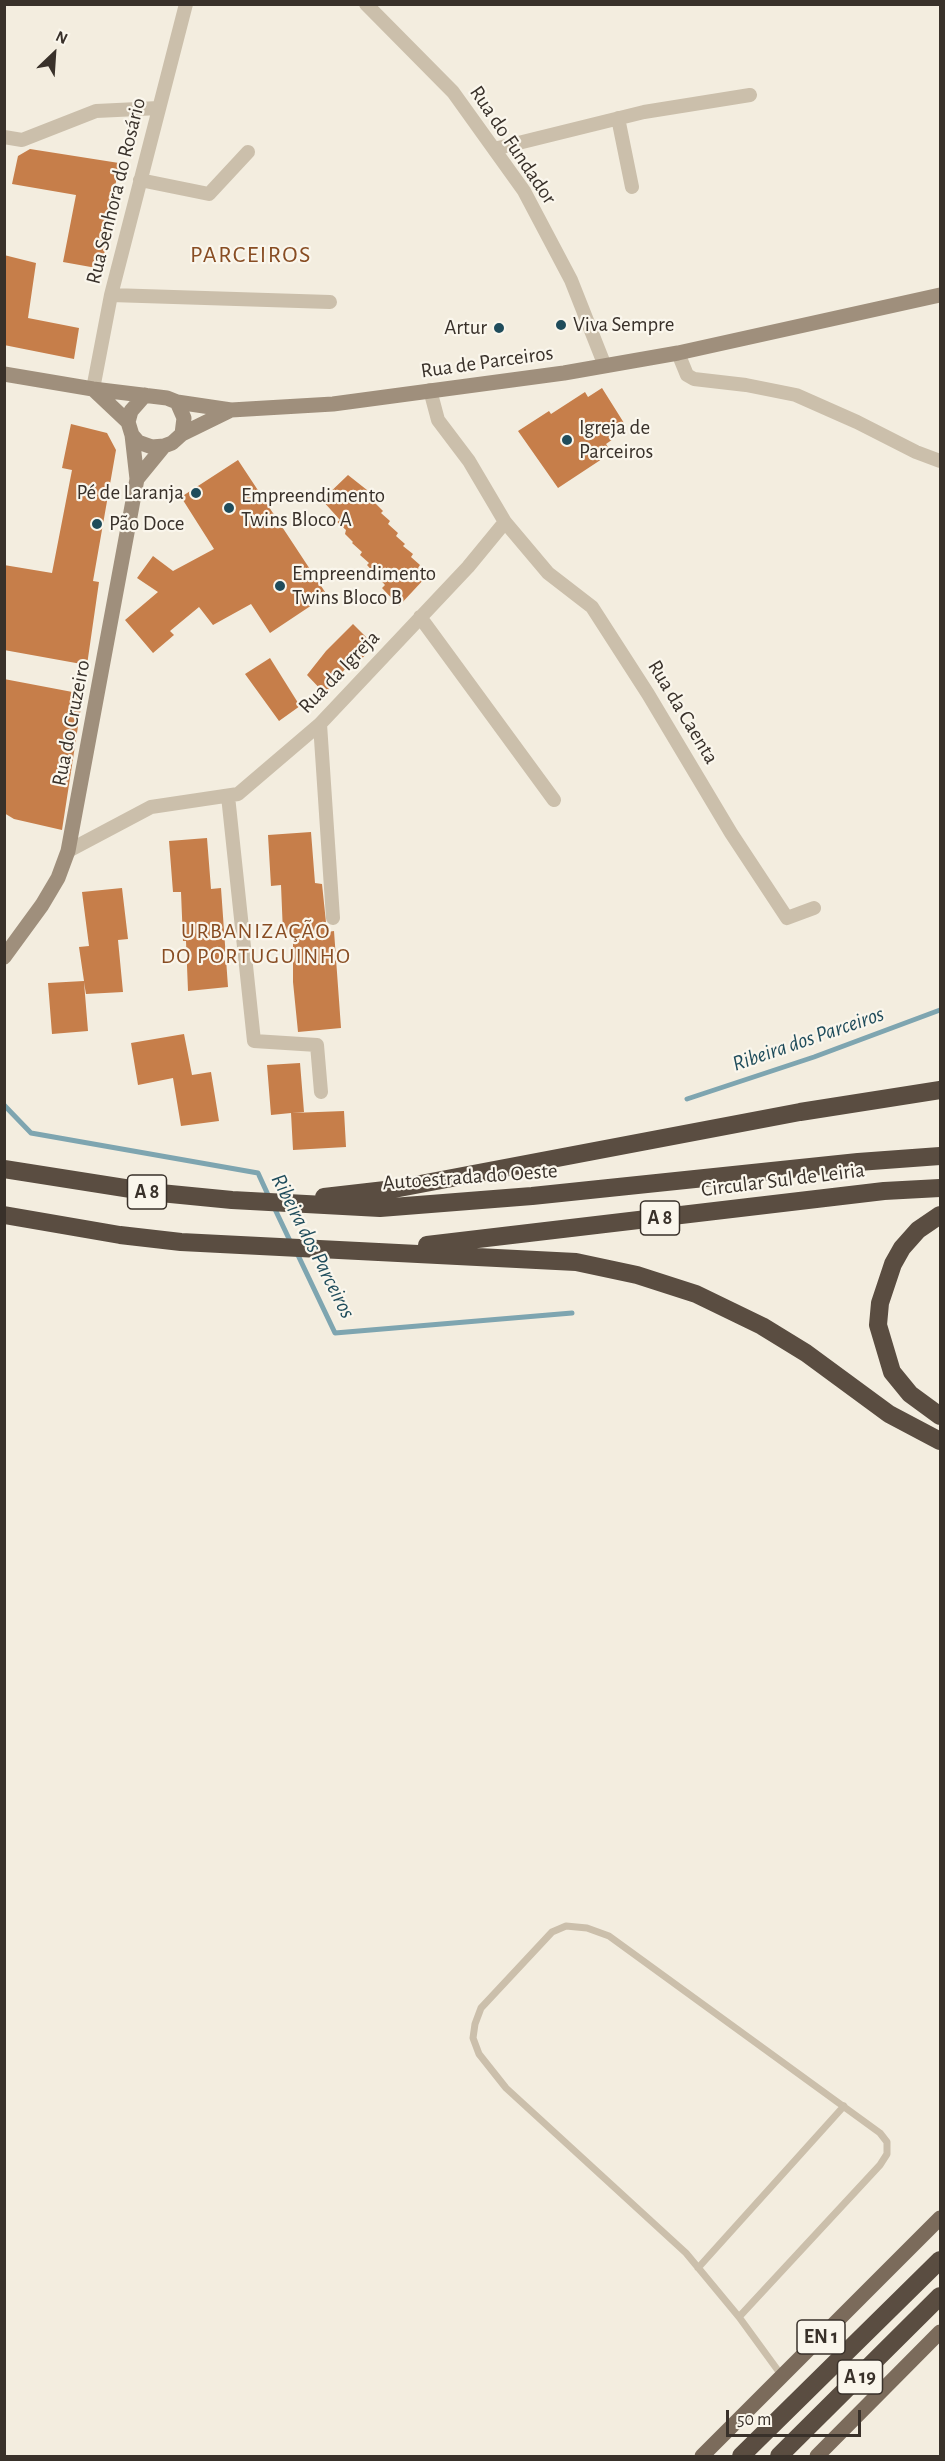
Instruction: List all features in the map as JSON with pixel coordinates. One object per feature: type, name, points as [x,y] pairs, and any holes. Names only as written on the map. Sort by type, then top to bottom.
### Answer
[{"type":"highway","points":[[380,1199],[800,1112],[940,1090]]},
{"type":"highway","name":"Autoestrada do Oeste","points":[[4,1169],[150,1192],[317,1206],[380,1199],[509,1198],[858,1162],[940,1156]]},
{"type":"highway","name":"Circular Sul de Leiria","points":[[380,1250],[542,1233],[884,1191],[940,1188]]},
{"type":"highway","name":"A 8","points":[[4,1215],[120,1236],[181,1242],[380,1250]]},
{"type":"highway","points":[[940,1215],[918,1230],[902,1248],[893,1263],[880,1303],[878,1325],[892,1372],[910,1395],[940,1416]]},
{"type":"highway","points":[[380,1250],[576,1262],[665,1283],[696,1294],[762,1326],[806,1353],[889,1414],[940,1441]]},
{"type":"highway","name":"A 19","points":[[741,2457],[940,2260]]},
{"type":"highway","name":"A 19","points":[[779,2457],[940,2296]]},
{"type":"main road","name":"Rua de Parceiros","points":[[177,402],[231,410],[333,404],[605,366],[678,353],[940,295]]},
{"type":"main road","points":[[4,374],[93,389],[167,398],[177,402],[184,418],[182,434]]},
{"type":"main road","points":[[93,389],[145,445],[164,446],[172,443],[182,434],[231,410]]},
{"type":"main road","points":[[130,428],[135,404],[144,395]]},
{"type":"main road","name":"Rua do Cruzeiro","points":[[4,957],[42,905],[58,878],[68,851],[137,480],[130,428]]},
{"type":"main road","name":"Rua do Cruzeiro","points":[[137,480],[164,446]]},
{"type":"main road","name":"EN 1","points":[[702,2457],[940,2218]]},
{"type":"main road","points":[[817,2457],[940,2332]]},
{"type":"street","name":"Rua Senhora do Rosário","points":[[93,389],[111,295],[186,4]]},
{"type":"street","name":"Rua do Fundador","points":[[366,4],[453,92],[524,191],[571,280],[605,366]]},
{"type":"street","points":[[494,149],[618,118],[750,95]]},
{"type":"street","points":[[4,137],[22,140],[96,111],[159,108]]},
{"type":"street","points":[[618,118],[632,188]]},
{"type":"street","points":[[140,180],[209,194],[248,152]]},
{"type":"street","points":[[111,295],[330,302]]},
{"type":"street","points":[[678,353],[687,375],[694,379],[746,385],[796,395],[916,452],[940,461]]},
{"type":"street","points":[[430,390],[438,420],[469,461],[505,522]]},
{"type":"street","name":"Rua da Igreja","points":[[68,851],[151,807],[238,794],[320,724],[468,567],[505,522]]},
{"type":"street","name":"Rua da Caenta","points":[[505,522],[548,573],[592,607],[648,694],[731,833],[787,918],[814,908]]},
{"type":"street","points":[[420,617],[554,801]]},
{"type":"street","points":[[320,724],[333,918]]},
{"type":"street","points":[[228,796],[254,1041],[317,1045],[321,1092]]},
{"type":"lane","points":[[739,2317],[880,2165],[887,2154],[887,2142],[880,2133],[844,2106],[609,1936],[586,1928],[566,1926],[552,1932],[482,2008],[475,2024],[473,2038],[479,2054],[506,2088],[679,2247],[739,2317],[782,2376]]},
{"type":"lane","points":[[698,2268],[844,2106]]},
{"type":"building","points":[[30,149],[119,163],[102,269],[63,262],[76,195],[12,184],[18,156]]},
{"type":"building","points":[[4,255],[36,263],[28,318],[79,328],[74,359],[4,345]]},
{"type":"building","name":"Igreja de Parceiros","points":[[602,388],[624,423],[613,431],[616,437],[598,454],[602,459],[558,488],[518,431],[549,411],[551,414],[585,392],[588,397]]},
{"type":"building","points":[[71,424],[107,433],[116,450],[93,581],[99,582],[87,665],[4,650],[4,565],[52,573],[72,470],[62,468]]},
{"type":"building","points":[[238,460],[327,595],[270,633],[251,604],[213,625],[199,607],[170,631],[174,635],[153,653],[125,620],[158,592],[137,578],[153,556],[173,571],[214,549],[181,497]]},
{"type":"building","points":[[348,475],[367,490],[365,493],[383,511],[381,513],[390,521],[388,524],[398,533],[396,536],[413,554],[411,557],[420,565],[418,568],[426,577],[399,606],[382,588],[385,585],[360,555],[362,552],[345,534],[346,530],[337,522],[340,520],[322,500]]},
{"type":"building","points":[[353,624],[374,645],[358,663],[353,659],[325,694],[307,675],[326,651]]},
{"type":"building","points":[[270,658],[300,706],[279,721],[245,674]]},
{"type":"building","points":[[4,679],[83,694],[62,830],[14,819],[4,813]]},
{"type":"building","points":[[311,832],[315,883],[322,884],[327,932],[334,931],[341,1028],[298,1032],[293,982],[293,933],[283,933],[281,885],[271,886],[268,835]]},
{"type":"building","points":[[207,838],[211,889],[221,888],[228,987],[188,991],[181,892],[173,892],[169,841]]},
{"type":"building","points":[[122,888],[128,939],[118,940],[123,992],[86,994],[84,982],[88,1031],[52,1034],[48,983],[84,981],[79,947],[89,946],[82,892]]},
{"type":"building","points":[[184,1034],[192,1075],[211,1072],[219,1121],[181,1126],[173,1078],[138,1085],[131,1043]]},
{"type":"building","points":[[300,1063],[304,1112],[292,1113],[344,1111],[346,1147],[293,1150],[291,1113],[271,1115],[267,1065]]},
{"type":"waterway","name":"Ribeira dos Parceiros","points":[[687,1099],[814,1057],[940,1010]]},
{"type":"waterway","name":"Ribeira dos Parceiros","points":[[4,1105],[31,1133],[258,1173],[269,1197]]},
{"type":"waterway","name":"Ribeira dos Parceiros","points":[[273,1205],[291,1243]]},
{"type":"waterway","name":"Ribeira dos Parceiros","points":[[296,1251],[335,1333],[572,1313]]},
{"type":"place","name":"Viva Sempre","points":[[561,325]]},
{"type":"place","name":"Artur","points":[[499,328]]},
{"type":"place","name":"Igreja de Parceiros","points":[[567,440]]},
{"type":"place","name":"Pé de Laranja","points":[[196,493]]},
{"type":"place","name":"Empreendimento Twins Bloco A","points":[[229,508]]},
{"type":"place","name":"Pão Doce","points":[[97,524]]},
{"type":"place","name":"Empreendimento Twins Bloco B","points":[[280,586]]},
{"type":"district","name":"PARCEIROS","points":[[251,255]]},
{"type":"district","name":"URBANIZAÇÃO DO PORTUGUINHO","points":[[256,944]]}]
